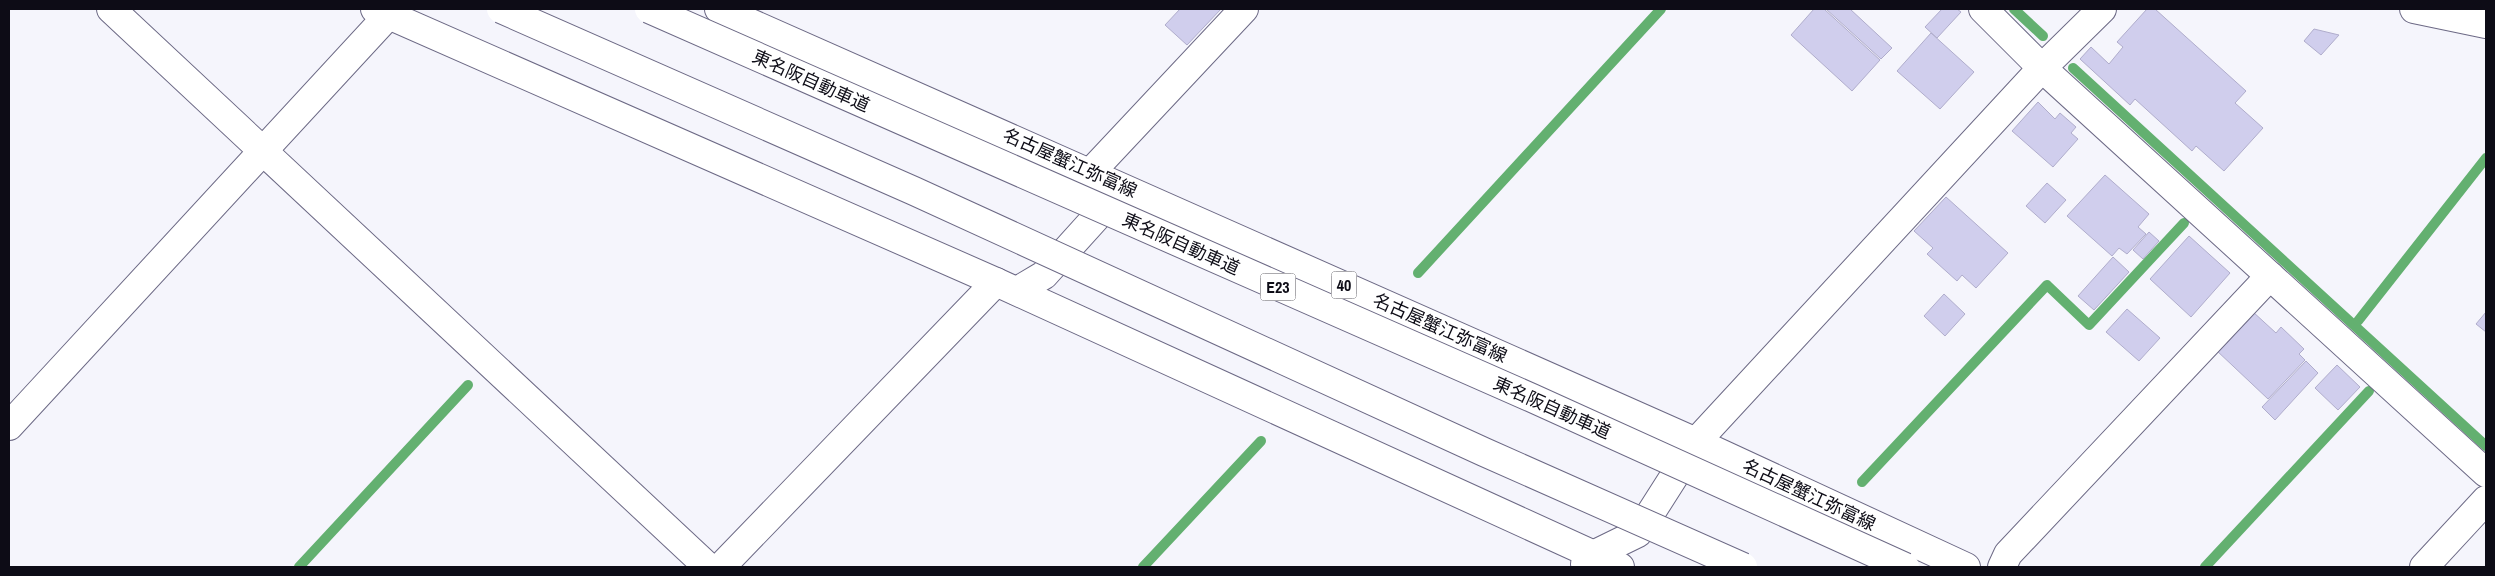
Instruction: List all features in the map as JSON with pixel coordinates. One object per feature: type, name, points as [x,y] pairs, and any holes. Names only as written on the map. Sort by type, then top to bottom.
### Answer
[{"type":"main road","points":[[111,9],[708,567]]},
{"type":"main road","points":[[501,9],[914,191],[1484,452],[1743,567]]},
{"type":"main road","name":"東名阪自動車道","points":[[649,9],[1532,398],[1905,567]]},
{"type":"main road","name":"名古屋蟹江弥富線","points":[[719,9],[1696,442],[1966,567]]},
{"type":"main road","points":[[1090,172],[1244,9]]},
{"type":"main road","points":[[1983,9],[2042,68],[2486,473]]},
{"type":"main road","points":[[1588,561],[1638,533],[1696,442],[2042,68],[2102,9]]},
{"type":"main road","points":[[2414,9],[2486,24]]},
{"type":"main road","points":[[9,426],[262,152],[386,11],[1007,286],[1588,561],[1620,567]]},
{"type":"main road","points":[[721,567],[1007,286],[1044,275],[1124,187]]},
{"type":"main road","points":[[2002,567],[2008,554],[2270,276]]},
{"type":"main road","points":[[2424,567],[2486,500]]},
{"type":"building","points":[[1180,9],[1221,9],[1187,45],[1165,25]]},
{"type":"building","points":[[1814,9],[1824,9],[1880,60],[1852,91],[1791,35]]},
{"type":"building","points":[[1826,9],[1850,9],[1892,48],[1881,59]]},
{"type":"building","points":[[1942,9],[1957,9],[1961,12],[1937,38],[1925,27]]},
{"type":"building","points":[[2147,9],[2155,9],[2246,91],[2235,103],[2263,128],[2224,171],[2196,146],[2192,151],[2135,99],[2130,105],[2080,59],[2091,47],[2109,64],[2123,47],[2117,42]]},
{"type":"building","points":[[2314,29],[2339,35],[2321,55],[2304,41]]},
{"type":"building","points":[[1931,33],[1974,72],[1940,109],[1897,71]]},
{"type":"building","points":[[2038,102],[2055,119],[2060,113],[2076,127],[2071,133],[2078,139],[2053,167],[2012,131]]},
{"type":"building","points":[[2105,175],[2149,214],[2138,227],[2146,234],[2127,254],[2119,248],[2112,256],[2067,216]]},
{"type":"building","points":[[2047,183],[2066,200],[2045,223],[2026,206]]},
{"type":"building","points":[[1946,197],[2008,253],[1976,288],[1962,275],[1957,281],[1927,254],[1933,248],[1914,231]]},
{"type":"building","points":[[2149,232],[2159,241],[2143,259],[2133,250]]},
{"type":"building","points":[[2189,236],[2230,273],[2191,317],[2150,279]]},
{"type":"building","points":[[2113,257],[2129,272],[2094,310],[2078,296]]},
{"type":"building","points":[[1944,294],[1965,314],[1945,336],[1924,316]]},
{"type":"building","points":[[2127,309],[2160,338],[2139,361],[2106,332]]},
{"type":"building","points":[[2252,311],[2276,333],[2281,327],[2304,349],[2299,354],[2305,360],[2268,399],[2216,350]]},
{"type":"building","points":[[2486,312],[2486,332],[2476,324]]},
{"type":"building","points":[[2306,361],[2318,373],[2275,420],[2262,407]]},
{"type":"building","points":[[2337,365],[2360,387],[2338,410],[2315,388]]},
{"type":"waterway","points":[[1418,273],[1661,9]]},
{"type":"waterway","points":[[2014,9],[2043,36]]},
{"type":"waterway","points":[[2073,68],[2486,446]]},
{"type":"waterway","points":[[2358,321],[2486,158]]},
{"type":"waterway","points":[[1862,482],[2047,285],[2089,325],[2184,223]]},
{"type":"waterway","points":[[299,567],[468,385]]},
{"type":"waterway","points":[[2205,567],[2369,391]]},
{"type":"waterway","points":[[1143,567],[1261,441]]}]
